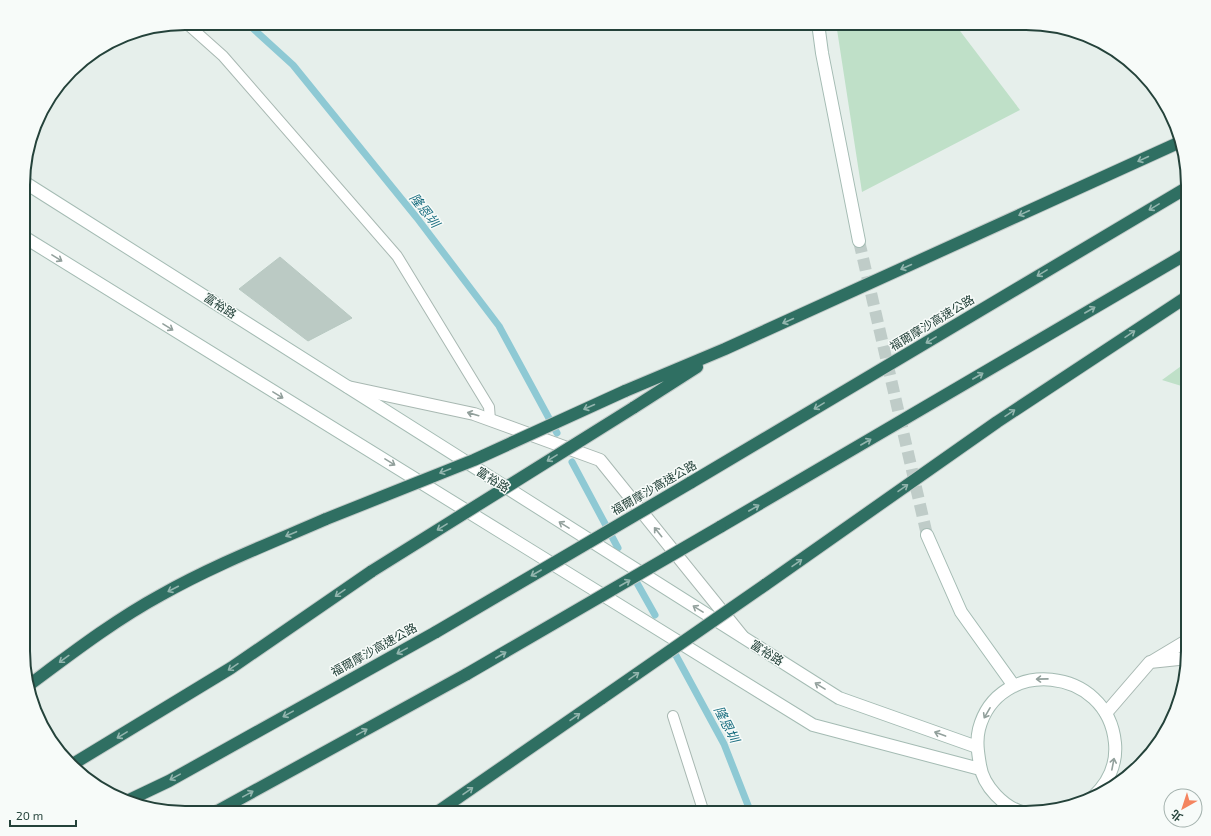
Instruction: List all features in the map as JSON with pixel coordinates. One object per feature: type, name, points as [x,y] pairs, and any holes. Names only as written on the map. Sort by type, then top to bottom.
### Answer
[{"type":"highway","points":[[33,682],[98,634],[161,595],[224,563],[326,519],[474,460],[625,391],[725,349],[1176,144]]},
{"type":"highway","name":"福爾摩沙高速公路","points":[[134,798],[169,780],[436,632],[1181,191]]},
{"type":"highway","points":[[227,806],[467,674],[1181,257]]},
{"type":"highway","points":[[446,806],[997,422],[1181,301]]},
{"type":"highway","points":[[76,762],[231,668],[372,571],[725,349]]},
{"type":"street","points":[[819,30],[822,53],[859,241]]},
{"type":"street","name":"富裕路","points":[[30,186],[343,386],[839,698],[977,747]]},
{"type":"street","points":[[30,241],[203,349],[391,462],[813,725],[980,769]]},
{"type":"street","points":[[343,386],[474,414],[600,460],[744,638]]},
{"type":"street","points":[[927,535],[961,612],[1014,686]]},
{"type":"street","points":[[1106,713],[1150,662],[1181,644]]},
{"type":"street","points":[[1150,662],[1181,659]]},
{"type":"street","points":[[1011,806],[1003,802],[989,787],[980,769],[977,747],[979,728],[987,711],[999,697],[1014,686],[1034,679],[1055,679],[1075,685],[1093,696],[1106,713],[1114,731],[1116,751],[1112,771],[1107,783]]},
{"type":"lane","points":[[194,30],[223,56],[397,256],[489,408],[490,420]]},
{"type":"lane","points":[[673,716],[702,806]]},
{"type":"green space","points":[[837,30],[959,30],[1020,110],[862,192]]},
{"type":"green space","points":[[1181,366],[1181,386],[1162,380]]},
{"type":"building","points":[[280,257],[352,318],[308,341],[239,289]]},
{"type":"waterway","name":"隆恩圳","points":[[255,30],[293,65],[417,218],[499,326],[557,433]]},
{"type":"waterway","name":"隆恩圳","points":[[572,462],[618,548]]},
{"type":"waterway","name":"隆恩圳","points":[[637,583],[655,615]]},
{"type":"waterway","name":"隆恩圳","points":[[673,650],[724,744],[748,806]]},
{"type":"tunnel","points":[[859,241],[927,535]]}]
